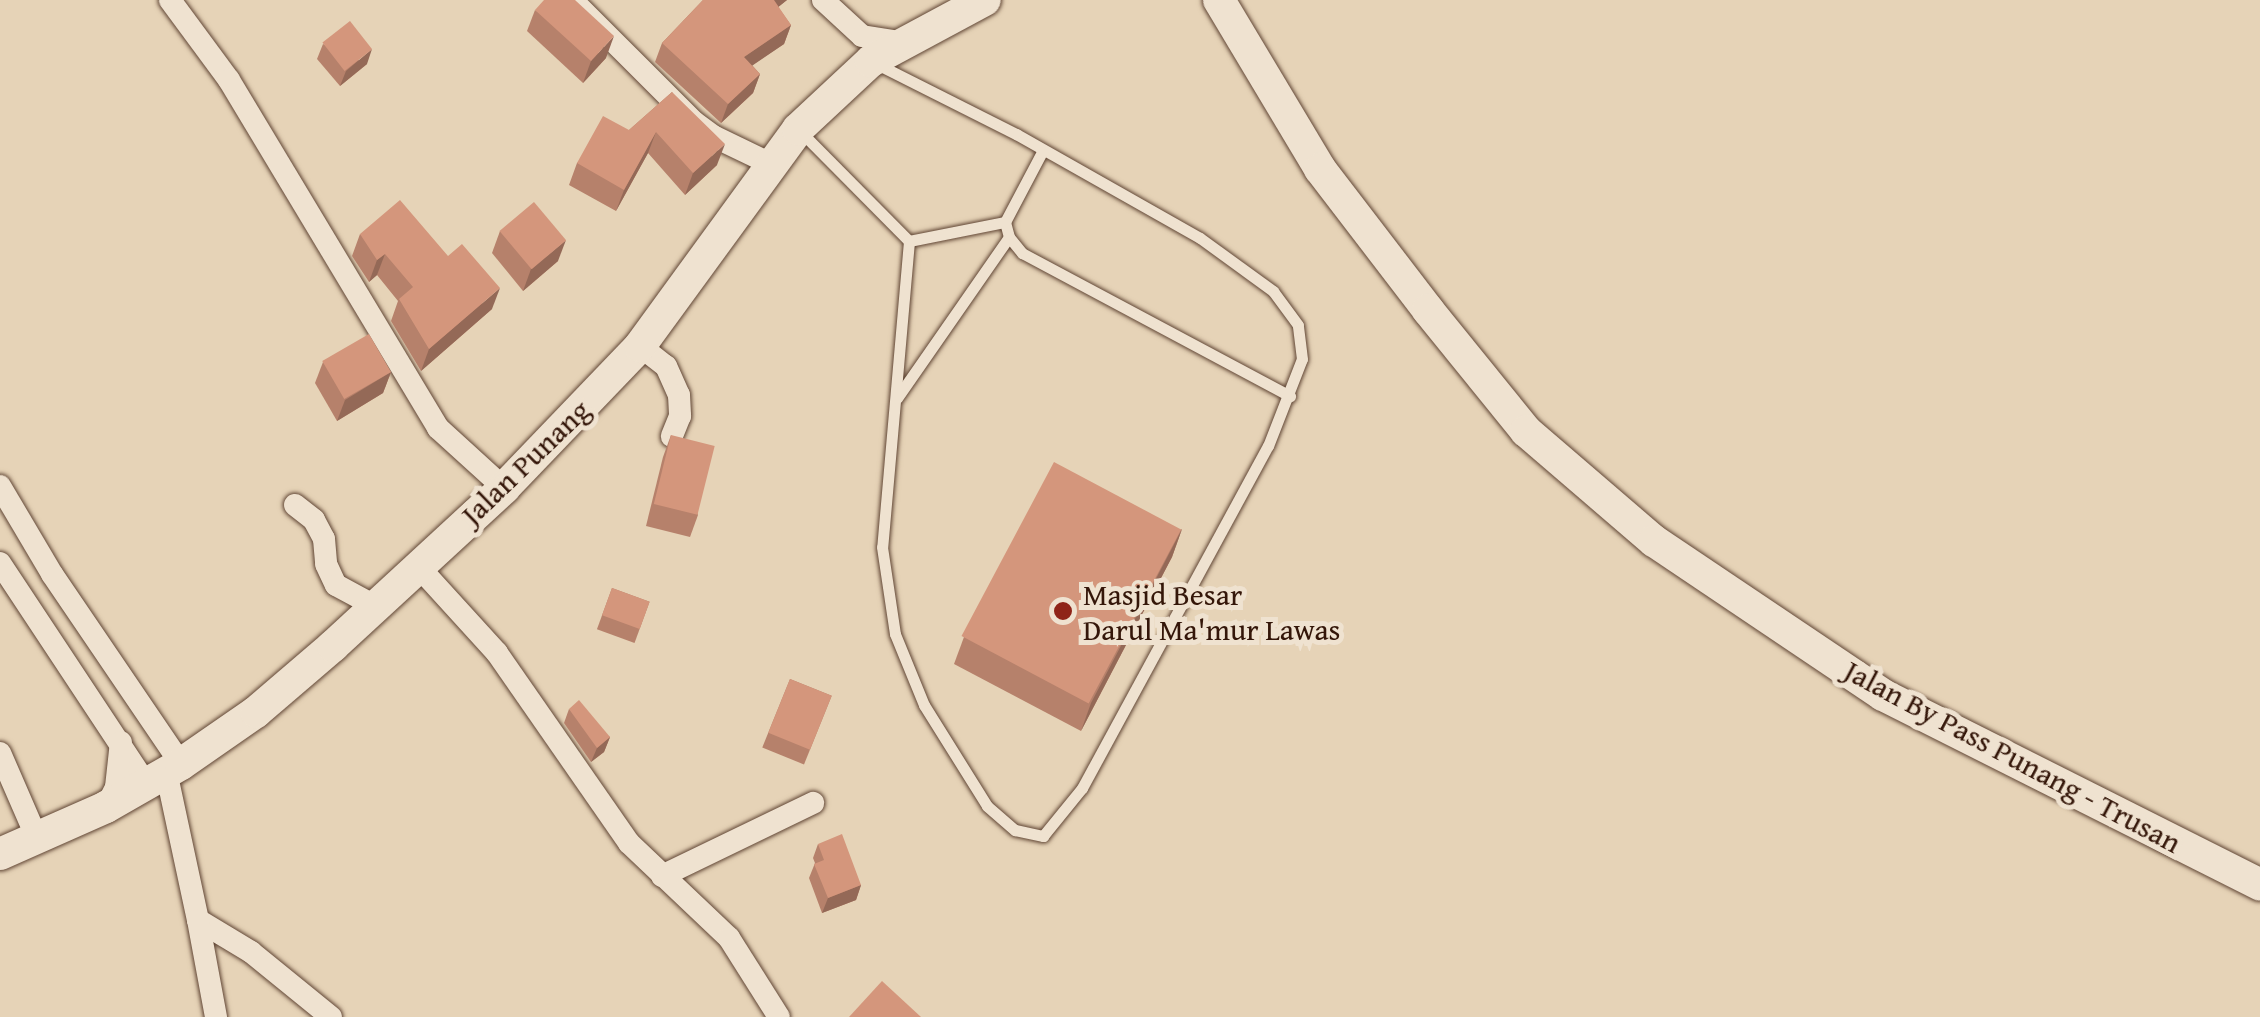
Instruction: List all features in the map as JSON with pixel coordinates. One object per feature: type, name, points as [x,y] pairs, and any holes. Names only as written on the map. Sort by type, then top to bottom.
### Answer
[{"type":"street","points":[[170,0],[229,80],[438,428],[504,488]]},
{"type":"street","points":[[572,0],[694,122],[715,137],[770,163]]},
{"type":"street","points":[[824,0],[862,36],[909,43]]},
{"type":"street","name":"Jalan By Pass Punang - Trusan","points":[[1220,0],[1320,168],[1428,310],[1526,431],[1654,541],[1883,695],[2260,884]]},
{"type":"street","name":"Jalan Punang","points":[[0,854],[106,807],[256,712],[504,488],[640,346],[798,129],[870,61],[909,43],[974,2]]},
{"type":"street","points":[[640,346],[666,366],[679,394],[680,416],[672,436]]},
{"type":"street","points":[[0,486],[52,574],[153,718],[216,1017]]},
{"type":"street","points":[[295,505],[314,520],[324,539],[326,564],[336,585],[375,606]]},
{"type":"street","points":[[0,563],[121,742],[164,773]]},
{"type":"street","points":[[417,565],[497,653],[599,804],[662,876],[729,938],[779,1017]]},
{"type":"street","points":[[153,718],[175,731],[215,740]]},
{"type":"street","points":[[106,807],[116,787],[121,742]]},
{"type":"street","points":[[0,753],[37,838]]},
{"type":"street","points":[[662,876],[813,803]]},
{"type":"street","points":[[198,920],[252,952],[331,1017]]},
{"type":"lane","points":[[798,129],[909,240],[882,547],[895,634],[924,705],[988,806],[1015,830],[1043,836],[1082,788],[1268,446],[1302,359],[1298,325],[1273,291],[1200,238],[870,61]]},
{"type":"lane","points":[[1042,150],[1004,222],[1008,237],[1022,252],[1290,396]]},
{"type":"lane","points":[[909,240],[1004,222]]},
{"type":"lane","points":[[896,401],[1008,237]]},
{"type":"building","points":[[544,0],[575,0],[614,36],[591,61],[535,10]]},
{"type":"building","points":[[703,0],[774,0],[791,25],[744,57],[760,74],[728,104],[662,43]]},
{"type":"building","points":[[350,21],[372,49],[345,71],[322,43]]},
{"type":"building","points":[[672,92],[725,144],[693,173],[656,132],[624,190],[577,163],[603,116],[629,130]]},
{"type":"building","points":[[400,200],[448,256],[462,244],[500,288],[429,349],[399,299],[413,287],[385,254],[377,260],[360,234]]},
{"type":"building","points":[[534,202],[566,240],[532,269],[500,231]]},
{"type":"building","points":[[369,334],[391,372],[344,399],[322,361]]},
{"type":"building","points":[[671,435],[715,446],[697,515],[654,504]]},
{"type":"building","name":"Masjid Besar Darul Ma'mur Lawas","points":[[1054,462],[1181,530],[1089,704],[962,636]]},
{"type":"building","points":[[612,588],[650,602],[640,629],[602,615]]},
{"type":"building","points":[[790,679],[832,696],[810,750],[768,733]]},
{"type":"building","points":[[579,700],[610,737],[597,748],[569,709]]},
{"type":"building","points":[[842,834],[861,885],[828,898],[814,864],[824,860],[818,844]]},
{"type":"building","points":[[882,981],[921,1017],[849,1017]]},
{"type":"place","name":"Masjid Besar Darul Ma'mur Lawas","points":[[1063,611]]}]
